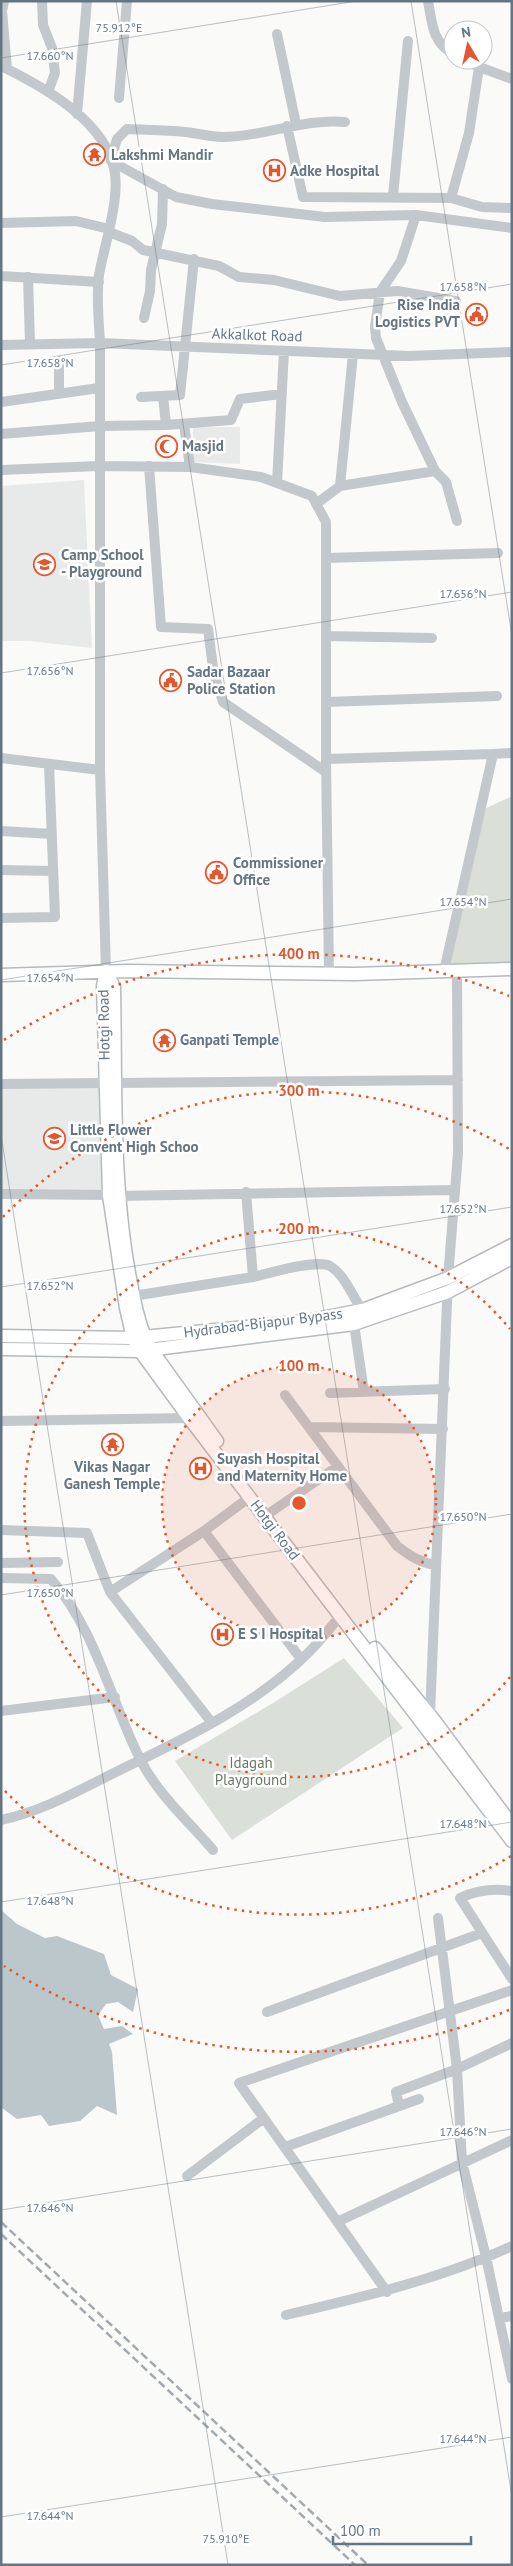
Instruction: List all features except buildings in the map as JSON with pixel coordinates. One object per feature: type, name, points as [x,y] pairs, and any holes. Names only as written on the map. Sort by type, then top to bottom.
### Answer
[{"type":"main road","points":[[1,974],[106,971],[329,974],[512,969]]},
{"type":"main road","name":"Hotgi Road","points":[[106,971],[114,987],[110,1083],[116,1250],[139,1338],[189,1418],[512,1841]]},
{"type":"main road","name":"Hotgi Road","points":[[114,1195],[139,1338]]},
{"type":"main road","name":"Hydrabad-Bijapur Bypass","points":[[1,1336],[139,1338],[306,1321],[362,1310],[448,1278],[512,1246]]},
{"type":"main road","points":[[1,1350],[145,1350],[354,1324],[448,1292],[512,1258]]},
{"type":"main road","name":"Hotgi Road","points":[[145,1350],[430,1715],[512,1825]]},
{"type":"street","points":[[4,1],[2,11],[4,67],[48,92],[86,121],[108,149],[115,175],[109,230],[99,282],[100,770],[106,971]]},
{"type":"street","points":[[42,1],[42,25],[52,48],[55,73],[48,92]]},
{"type":"street","points":[[77,114],[87,1]]},
{"type":"street","points":[[118,98],[127,1]]},
{"type":"street","points":[[428,1],[434,34],[443,48]]},
{"type":"street","points":[[277,34],[302,197],[393,196],[451,198],[482,207],[512,208]]},
{"type":"street","points":[[393,196],[408,41]]},
{"type":"street","points":[[451,198],[469,133],[479,70]]},
{"type":"street","points":[[487,70],[512,79]]},
{"type":"street","points":[[111,161],[117,139],[126,129],[184,132],[222,137],[260,134],[291,125],[325,120],[345,122]]},
{"type":"street","points":[[111,161],[176,197],[212,204],[325,217],[416,215],[512,228]]},
{"type":"street","points":[[144,318],[162,224],[163,189]]},
{"type":"street","points":[[416,215],[401,260],[380,292],[375,327],[376,338],[435,471],[446,482],[457,521]]},
{"type":"street","points":[[1,223],[76,221],[109,230],[132,241],[143,250],[194,259],[219,266],[239,277],[274,280],[340,296],[397,291],[456,301]]},
{"type":"street","points":[[140,397],[180,396],[183,347],[194,259]]},
{"type":"street","points":[[1,276],[99,282]]},
{"type":"street","points":[[28,277],[30,344]]},
{"type":"street","name":"Akkalkot Road","points":[[1,345],[100,344],[383,355],[512,352]]},
{"type":"street","points":[[277,483],[284,351]]},
{"type":"street","points":[[340,486],[353,354]]},
{"type":"street","points":[[59,361],[59,394]]},
{"type":"street","points":[[1,402],[99,388]]},
{"type":"street","points":[[1,434],[100,426],[166,426],[231,420],[240,399],[282,394]]},
{"type":"street","points":[[163,396],[166,426]]},
{"type":"street","points":[[184,424],[190,467]]},
{"type":"street","points":[[1,470],[98,466],[190,467],[261,477],[312,496],[326,522],[326,772],[329,974]]},
{"type":"street","points":[[149,466],[161,627],[208,630],[214,675],[223,702],[326,772]]},
{"type":"street","points":[[316,504],[340,486],[435,471]]},
{"type":"street","points":[[326,558],[498,553]]},
{"type":"street","points":[[326,636],[432,638]]},
{"type":"street","points":[[326,702],[497,696]]},
{"type":"street","points":[[326,759],[512,753]]},
{"type":"street","points":[[430,1715],[445,1389],[448,1278],[458,1153],[458,1080],[451,971],[493,754]]},
{"type":"street","points":[[1,758],[100,770]]},
{"type":"street","points":[[1,918],[55,917],[49,764]]},
{"type":"street","points":[[1,831],[52,834]]},
{"type":"street","points":[[1,870],[53,871]]},
{"type":"street","points":[[1,1084],[458,1080]]},
{"type":"street","points":[[1,1194],[114,1195],[456,1190]]},
{"type":"street","points":[[246,1192],[253,1277]]},
{"type":"street","points":[[133,1296],[253,1277],[310,1265],[330,1266],[338,1273],[362,1310]]},
{"type":"street","points":[[354,1324],[364,1392]]},
{"type":"street","points":[[330,1393],[445,1389]]},
{"type":"street","points":[[284,1395],[397,1546],[409,1556],[425,1563],[436,1565]]},
{"type":"street","points":[[1,1421],[189,1418]]},
{"type":"street","points":[[309,1427],[443,1430]]},
{"type":"street","points":[[271,1512],[338,1466]]},
{"type":"street","points":[[110,1592],[250,1497]]},
{"type":"street","points":[[1,1530],[87,1533],[110,1592],[212,1723]]},
{"type":"street","points":[[204,1530],[301,1659]]},
{"type":"street","points":[[1,1563],[58,1562]]},
{"type":"street","points":[[1,1578],[51,1579],[76,1616],[114,1697],[141,1761],[156,1784],[213,1850]]},
{"type":"street","points":[[1,1820],[37,1811],[141,1761],[212,1723],[280,1678],[301,1659],[340,1616]]},
{"type":"street","points":[[1,1711],[114,1697]]},
{"type":"street","points":[[512,1891],[499,1889],[476,1891],[460,1898],[512,1979]]},
{"type":"street","points":[[438,1918],[457,2069],[462,2162],[500,2318],[512,2379]]},
{"type":"street","points":[[268,2012],[482,1933]]},
{"type":"street","points":[[387,2292],[239,2083],[512,1990]]},
{"type":"street","points":[[399,2106],[396,2092],[457,2069],[512,2043]]},
{"type":"street","points":[[285,2147],[419,2099]]},
{"type":"street","points":[[187,2176],[264,2118]]},
{"type":"street","points":[[337,2222],[512,2140]]},
{"type":"street","points":[[286,2315],[387,2292],[486,2258],[512,2246]]},
{"type":"street","points":[[500,2318],[512,2316]]},
{"type":"shaded area","points":[[193,427],[240,427],[240,464],[192,462]]},
{"type":"shaded area","name":"Camp School - Playground","points":[[84,480],[92,648],[29,641],[1,641],[1,486]]},
{"type":"shaded area","name":"Little Flower Convent High Schoo","points":[[105,1083],[109,1195],[1,1194],[1,1084]]},
{"type":"shaded area","points":[[1,1910],[17,1924],[45,1938],[57,1936],[104,1954],[111,1975],[138,1989],[133,2012],[118,2002],[106,2004],[98,2015],[104,2029],[122,2026],[133,2034],[109,2044],[112,2052],[117,2115],[97,2106],[80,2121],[49,2126],[41,2115],[17,2119],[2,2108]]},
{"type":"green space","points":[[512,796],[512,969],[444,971],[480,811]]},
{"type":"green space","name":"Idagah Playground","points":[[344,1658],[403,1728],[232,1840],[175,1761]]},
{"type":"railway","points":[[1,2222],[368,2565]]},
{"type":"railway","points":[[1,2234],[355,2565]]},
{"type":"place","name":"Lakshmi Mandir","points":[[95,155]]},
{"type":"place","name":"Adke Hospital","points":[[274,171]]},
{"type":"place","name":"Rise India Logistics PVT","points":[[476,314]]},
{"type":"place","name":"Masjid","points":[[166,446]]},
{"type":"place","name":"Camp School - Playground","points":[[45,564]]},
{"type":"place","name":"Sadar Bazaar Police Station","points":[[171,681]]},
{"type":"place","name":"Commissioner Office","points":[[217,872]]},
{"type":"place","name":"Ganpati Temple","points":[[164,1040]]},
{"type":"place","name":"Little Flower Convent High Schoo","points":[[54,1139]]},
{"type":"place","name":"Vikas Nagar Ganesh Temple","points":[[112,1444]]},
{"type":"place","name":"Suyash Hospital and Maternity Home","points":[[201,1468]]},
{"type":"place","name":"E S I Hospital","points":[[222,1634]]}]
